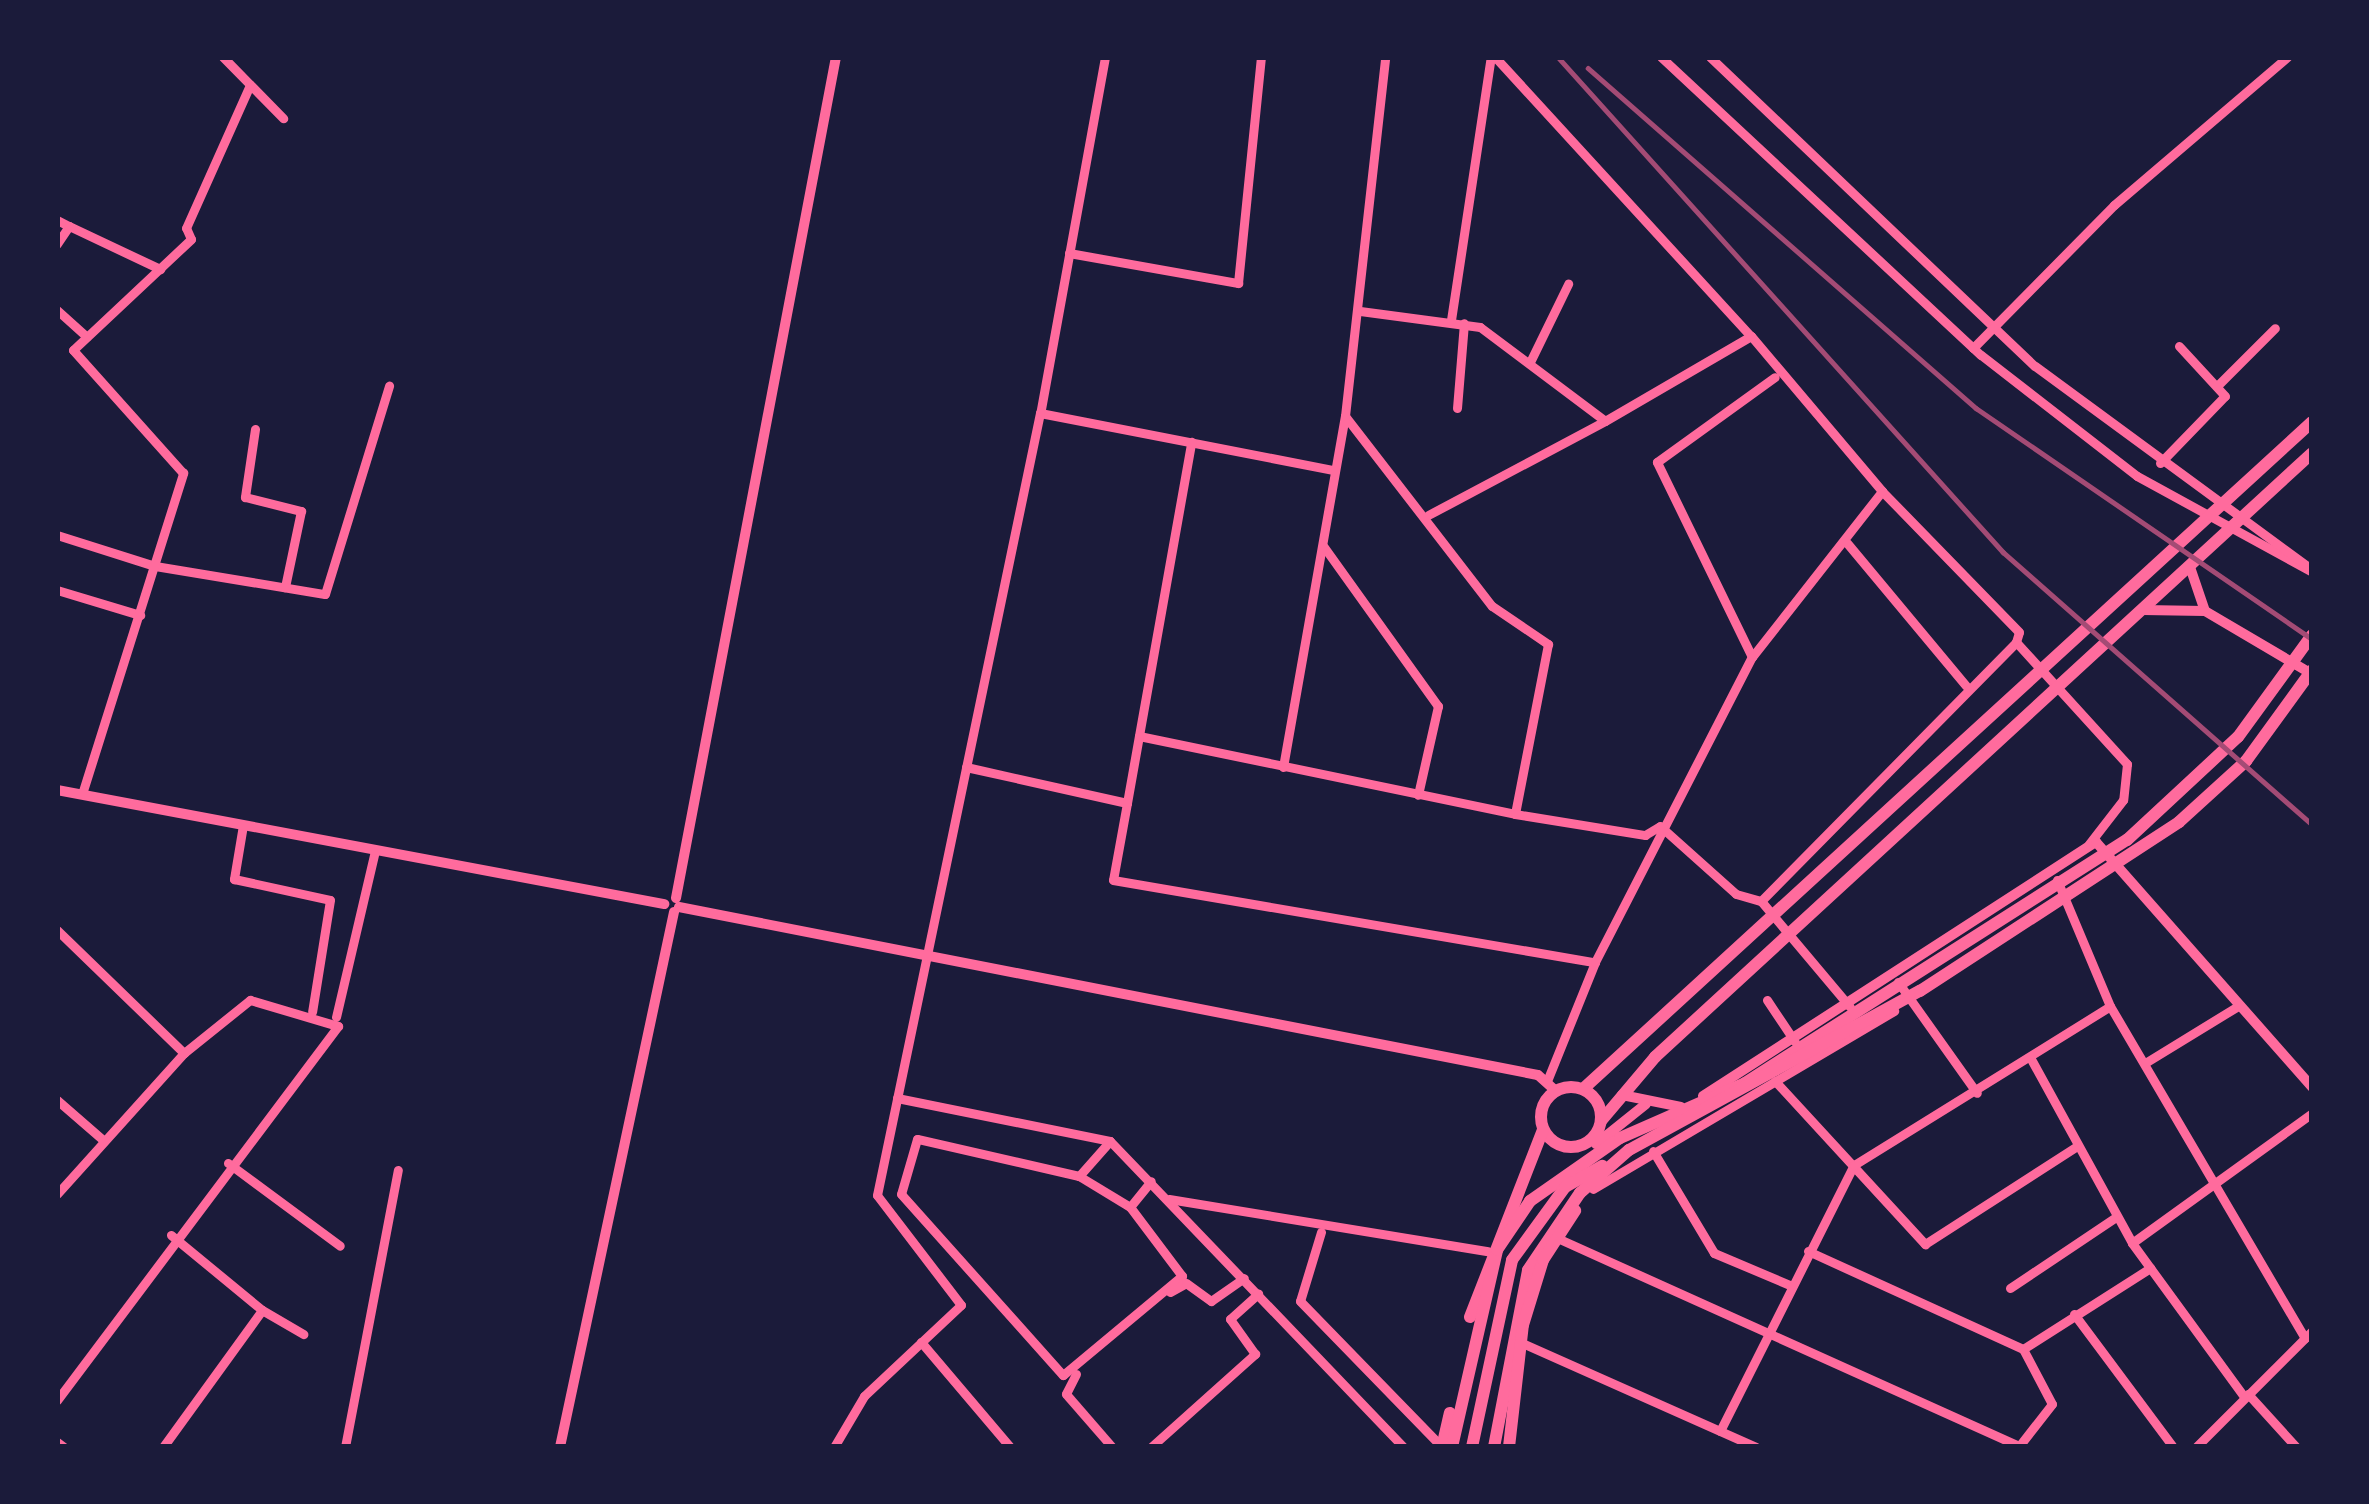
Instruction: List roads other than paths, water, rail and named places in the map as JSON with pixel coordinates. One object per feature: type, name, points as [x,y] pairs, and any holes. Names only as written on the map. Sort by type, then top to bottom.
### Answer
[{"type":"main road","points":[[1442,1447],[1489,1251],[1543,1130],[1551,1086],[1582,1089],[1638,1041],[2312,422]]},
{"type":"main road","points":[[1543,1130],[1566,1148],[1598,1132],[1655,1057],[2312,453]]},
{"type":"main road","points":[[1452,1447],[1497,1250],[1530,1201],[1620,1138],[1745,1083],[2127,840],[2238,737],[2312,635]]},
{"type":"main road","points":[[1472,1447],[1512,1260],[1565,1187],[1920,991],[2179,822],[2246,761],[2312,672]]},
{"type":"main road","points":[[1509,1447],[1520,1342],[1555,1237],[1593,1190],[1598,1132],[1582,1089]]},
{"type":"main road","points":[[1494,1447],[1528,1270],[1546,1231],[1629,1150]]},
{"type":"main road","points":[[1455,1388],[1514,1400]]},
{"type":"street","points":[[223,57],[283,118]]},
{"type":"street","points":[[560,1447],[673,905],[836,57]]},
{"type":"street","points":[[834,1447],[864,1396],[961,1305],[878,1207],[1040,413],[1106,57]]},
{"type":"street","points":[[1070,253],[1238,283],[1262,57]]},
{"type":"street","points":[[1283,767],[1345,416],[1385,57]]},
{"type":"street","points":[[1451,320],[1493,57]]},
{"type":"street","points":[[1493,57],[1751,336],[1775,377],[2019,632],[2016,642],[1966,686],[1760,901]]},
{"type":"street","points":[[1661,57],[1973,348],[2137,476],[2312,572]]},
{"type":"street","points":[[1710,57],[1995,328],[2160,463],[2312,572]]},
{"type":"street","points":[[1973,348],[2114,205],[2288,57]]},
{"type":"street","points":[[82,794],[184,473],[73,350],[191,239],[186,227],[250,85]]},
{"type":"street","points":[[57,220],[160,269]]},
{"type":"street","points":[[57,244],[69,226]]},
{"type":"street","points":[[1531,360],[1568,284]]},
{"type":"street","points":[[57,310],[87,337]]},
{"type":"street","points":[[1360,311],[1464,323],[1531,360],[1605,421]]},
{"type":"street","points":[[1456,408],[1464,323]]},
{"type":"street","points":[[2218,383],[2275,328]]},
{"type":"street","points":[[1428,515],[1751,336]]},
{"type":"street","points":[[2160,463],[2224,395],[2180,346]]},
{"type":"street","points":[[1752,657],[1658,462],[1775,377]]},
{"type":"street","points":[[57,535],[155,566],[325,594],[389,386]]},
{"type":"street","points":[[1040,413],[1334,470]]},
{"type":"street","points":[[1345,416],[1428,515],[1492,606],[1548,644],[1515,814]]},
{"type":"street","points":[[255,429],[245,497],[301,511],[285,587]]},
{"type":"street","points":[[1191,442],[1113,880],[1594,962]]},
{"type":"street","points":[[57,790],[673,905],[1551,1086],[1594,962],[1660,826],[1752,657],[1847,543],[1882,491]]},
{"type":"street","points":[[1847,543],[1966,686]]},
{"type":"street","points":[[1324,547],[1438,706],[1418,795]]},
{"type":"street","points":[[2190,567],[2205,611]]},
{"type":"street","points":[[57,590],[140,615]]},
{"type":"street","points":[[2143,610],[2205,611],[2312,672]]},
{"type":"street","points":[[2016,642],[2127,764],[2123,800],[2086,848]]},
{"type":"street","points":[[2296,691],[2312,700]]},
{"type":"street","points":[[1139,736],[1515,814],[1645,835],[1660,826]]},
{"type":"street","points":[[966,767],[1127,803]]},
{"type":"street","points":[[243,825],[234,880],[330,900],[312,1012]]},
{"type":"street","points":[[1660,826],[1736,894],[1760,901],[1850,1007]]},
{"type":"street","points":[[1622,1095],[1663,1111],[1760,1065],[2098,842],[2312,1087]]},
{"type":"street","points":[[57,1400],[171,1235],[330,1045],[375,850]]},
{"type":"street","points":[[1593,1190],[1778,1084],[2120,865]]},
{"type":"street","points":[[2054,871],[2110,1006],[2308,1335],[2197,1447]]},
{"type":"street","points":[[57,930],[184,1053]]},
{"type":"street","points":[[1895,977],[1976,1093]]},
{"type":"street","points":[[57,1194],[184,1053],[250,1000],[336,1016]]},
{"type":"street","points":[[1767,1000],[1796,1042]]},
{"type":"street","points":[[1720,1431],[1854,1165],[2110,1006]]},
{"type":"street","points":[[2145,1063],[2238,1006]]},
{"type":"street","points":[[2031,1059],[2132,1244],[2246,1394],[2292,1445]]},
{"type":"street","points":[[1760,1065],[1925,1244],[2077,1146]]},
{"type":"street","points":[[897,1098],[1110,1141],[1403,1447]]},
{"type":"street","points":[[57,1100],[102,1139]]},
{"type":"street","points":[[1598,1132],[1646,1104]]},
{"type":"street","points":[[1663,1111],[1652,1154],[1714,1253],[1792,1286]]},
{"type":"street","points":[[2132,1244],[2222,1189],[2312,1113]]},
{"type":"street","points":[[917,1139],[1079,1176],[1130,1207],[1182,1276],[1064,1375],[901,1194],[917,1139]]},
{"type":"street","points":[[1079,1176],[1110,1141]]},
{"type":"street","points":[[228,1163],[340,1246]]},
{"type":"street","points":[[345,1447],[398,1170]]},
{"type":"street","points":[[1130,1207],[1150,1181]]},
{"type":"street","points":[[1169,1199],[1321,1232],[1489,1251]]},
{"type":"street","points":[[2009,1288],[2116,1217]]},
{"type":"street","points":[[1321,1232],[1300,1301],[1442,1447]]},
{"type":"street","points":[[171,1235],[262,1310],[303,1334]]},
{"type":"street","points":[[1555,1237],[2020,1446],[2053,1404],[2023,1349],[1808,1251]]},
{"type":"street","points":[[2023,1349],[2150,1268]]},
{"type":"street","points":[[1112,1447],[1064,1385],[1173,1289],[1197,1286],[1211,1301],[1244,1278]]},
{"type":"street","points":[[1150,1447],[1255,1354],[1230,1319],[1258,1294]]},
{"type":"street","points":[[163,1447],[262,1310]]},
{"type":"street","points":[[2074,1314],[2173,1447]]},
{"type":"street","points":[[921,1342],[1010,1447]]},
{"type":"street","points":[[1520,1342],[1756,1447]]},
{"type":"street","points":[[57,1442],[64,1447]]},
{"type":"railway","points":[[1558,57],[2003,552],[2312,824]]},
{"type":"railway","points":[[1588,68],[1976,408],[2312,639]]}]
